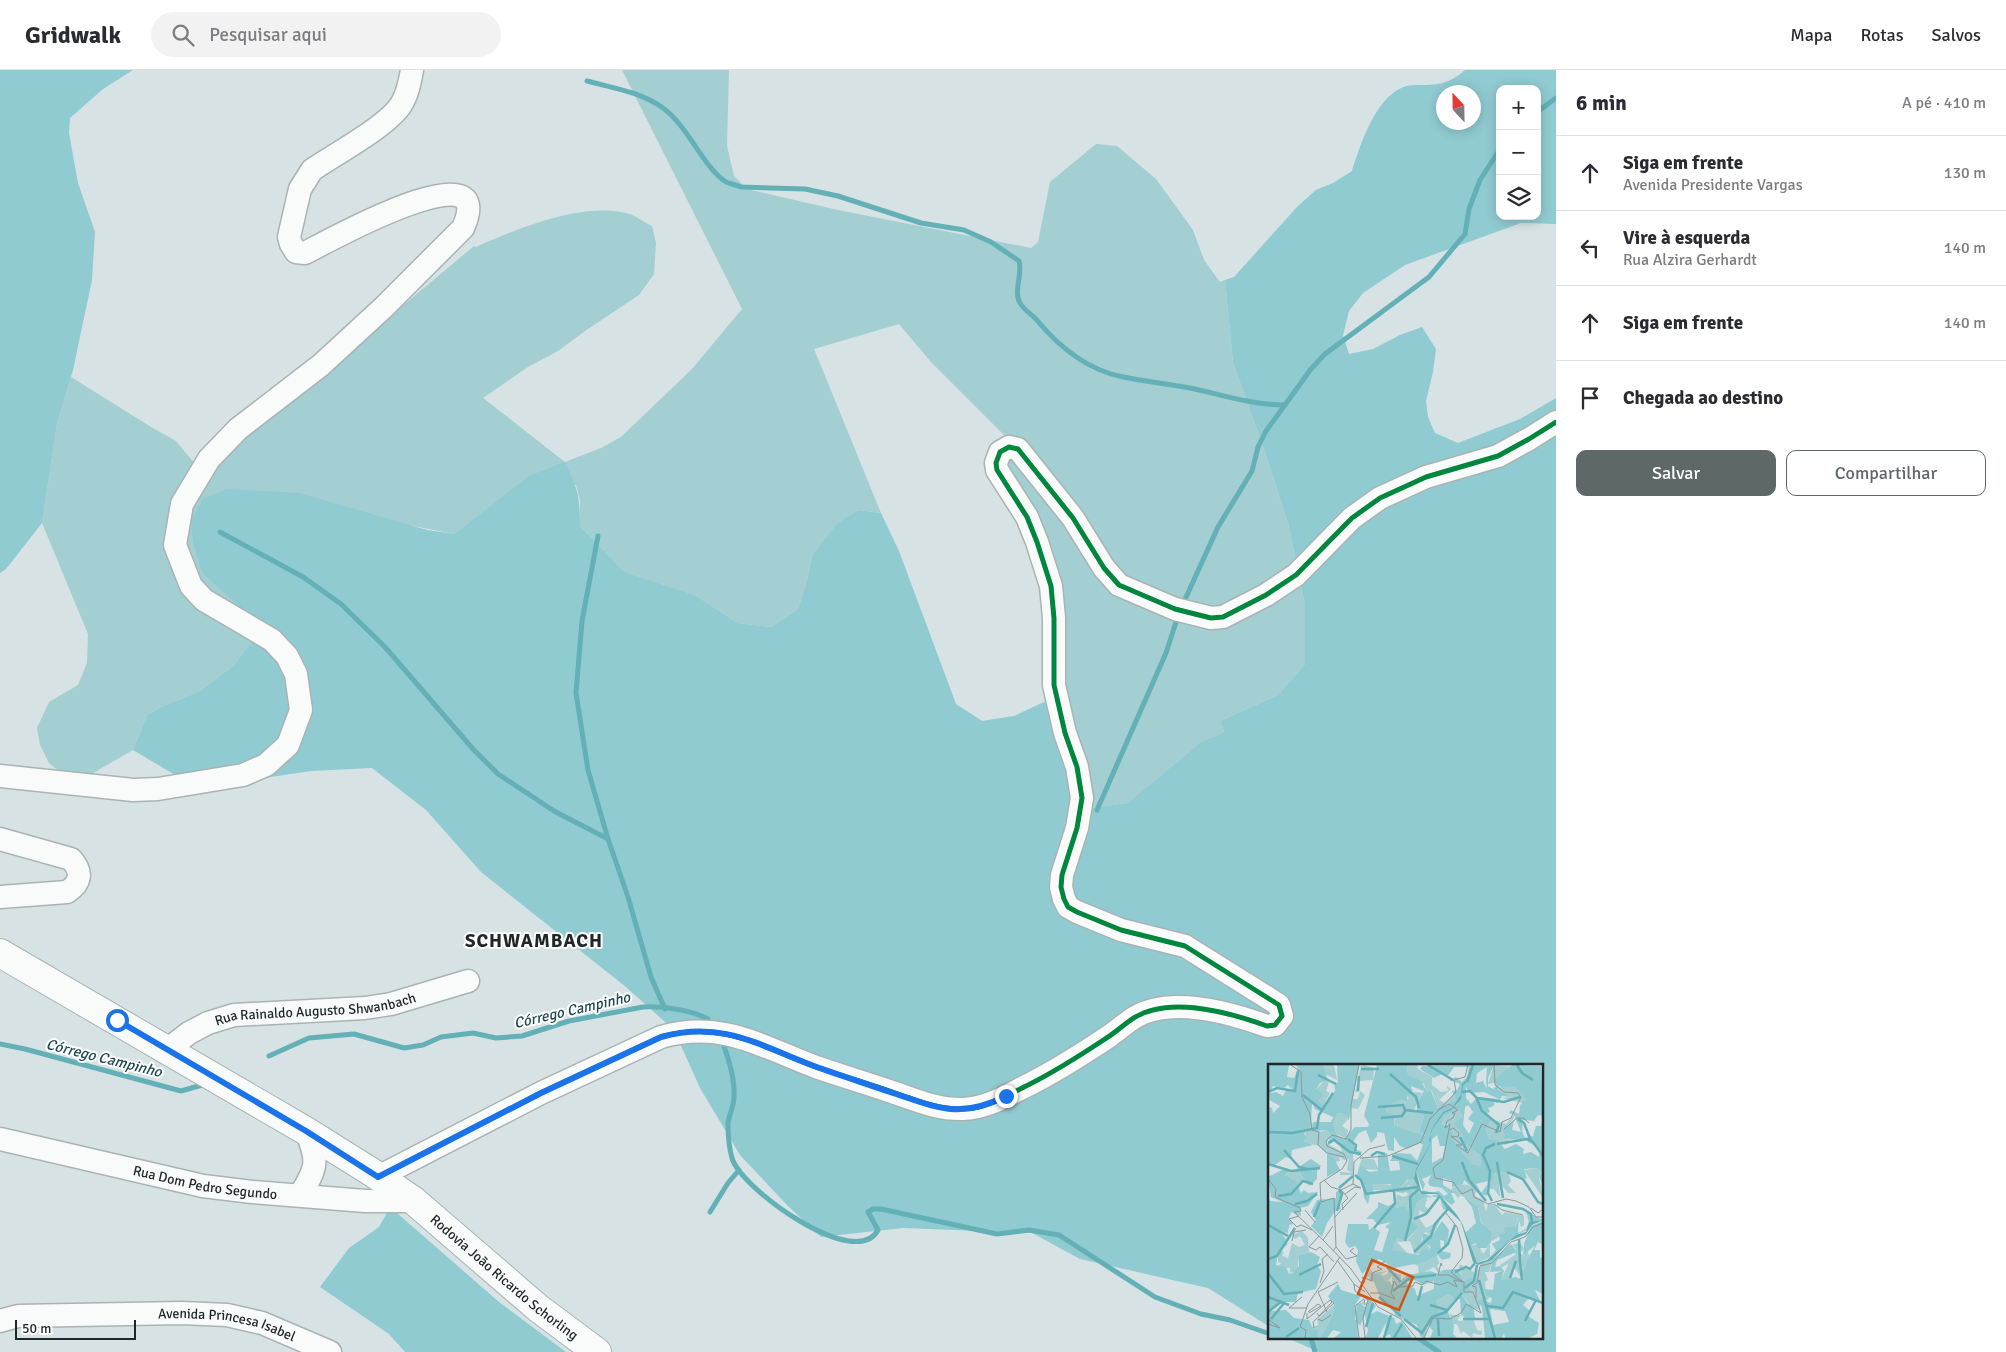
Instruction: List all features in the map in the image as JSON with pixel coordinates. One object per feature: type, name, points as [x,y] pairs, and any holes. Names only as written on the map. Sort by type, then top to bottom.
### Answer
[{"type":"main road","name":"Rodovia João Ricardo Schorling","points":[[0,953],[306,1131],[414,1201],[538,1308],[597,1352]]},
{"type":"street","points":[[0,776],[133,790],[158,789],[243,775],[266,765],[288,745],[301,710],[296,674],[288,656],[272,640],[204,600],[191,586],[175,544],[182,504],[209,459],[238,429],[321,365],[384,307],[463,228],[469,216],[468,207],[465,200],[451,194],[400,206],[305,253],[296,252],[291,244],[289,237],[291,226],[305,179],[312,170],[386,122],[402,104],[409,87],[412,70]]},
{"type":"street","points":[[378,1177],[541,1093],[661,1037],[679,1032],[705,1031],[730,1034],[817,1067],[942,1109],[966,1109],[992,1103],[1036,1081],[1110,1036],[1129,1020],[1151,1010],[1175,1006],[1199,1008],[1267,1026],[1278,1023],[1283,1012],[1279,1005],[1185,946],[1121,930],[1077,912],[1068,907],[1064,899],[1061,887],[1062,875],[1077,828],[1082,798],[1080,784],[1077,767],[1065,734],[1054,685],[1054,618],[1050,586],[1038,542],[1027,517],[997,470],[996,464],[1000,452],[1008,447],[1018,449],[1073,518],[1104,568],[1119,585],[1175,609],[1211,618],[1223,617],[1266,596],[1296,575],[1352,518],[1380,498],[1426,477],[1498,456],[1529,440],[1556,422]]},
{"type":"street","points":[[0,839],[70,859],[77,866],[79,880],[74,888],[67,892],[0,897]]},
{"type":"street","name":"Rua Rainaldo Augusto Shwanbach","points":[[167,1050],[189,1033],[208,1023],[234,1014],[365,1008],[391,1004],[468,981]]},
{"type":"street","points":[[300,1196],[311,1178],[316,1156],[306,1131]]},
{"type":"street","name":"Rua Dom Pedro Segundo","points":[[0,1139],[203,1186],[365,1201],[414,1201]]},
{"type":"street","name":"Avenida Princesa Isabel","points":[[0,1320],[18,1316],[182,1313],[227,1315],[262,1323],[330,1352]]},
{"type":"shaded area","points":[[0,70],[133,70],[103,89],[70,118],[69,133],[78,183],[95,232],[92,280],[73,370],[57,424],[42,523],[6,569],[0,573]]},
{"type":"shaded area","points":[[622,70],[729,70],[727,146],[734,176],[747,189],[838,210],[1031,248],[1038,242],[1050,182],[1096,144],[1117,146],[1156,179],[1193,230],[1204,260],[1220,282],[1225,280],[1233,363],[1288,523],[1305,605],[1305,664],[1278,695],[1220,721],[1226,732],[1201,742],[1127,803],[1083,809],[1068,786],[1069,752],[1060,713],[1044,702],[1056,680],[1047,564],[996,467],[1015,446],[931,362],[899,324],[814,349],[881,513],[859,510],[812,556],[798,609],[771,627],[738,623],[695,595],[625,572],[580,526],[580,501],[576,485],[491,506],[454,534],[226,489],[203,500],[191,519],[202,573],[241,607],[251,625],[251,643],[233,666],[200,691],[161,707],[147,715],[133,750],[81,780],[64,775],[49,763],[40,745],[37,728],[49,702],[78,685],[87,663],[88,634],[42,523],[57,424],[71,377],[176,441],[195,464],[345,354],[474,246],[476,247],[511,232],[552,218],[574,213],[614,211],[632,215],[652,226],[656,243],[654,274],[639,295],[558,351],[528,367],[483,398],[565,462],[601,448],[621,437],[692,369],[742,309]]},
{"type":"shaded area","points":[[1465,70],[1556,70],[1556,224],[1521,223],[1405,265],[1363,293],[1349,311],[1343,335],[1349,354],[1373,349],[1400,335],[1422,327],[1436,349],[1426,401],[1428,417],[1435,433],[1458,443],[1520,419],[1556,398],[1556,1352],[1319,1352],[1292,1340],[1544,1340],[1544,1064],[1268,1064],[1268,1326],[1208,1288],[1080,1259],[1032,1233],[903,1228],[821,1237],[787,1205],[740,1155],[700,1088],[674,1030],[626,987],[481,872],[426,810],[372,768],[311,771],[197,788],[133,750],[147,715],[161,707],[200,691],[233,666],[251,643],[251,625],[241,608],[202,573],[193,542],[191,519],[203,499],[226,489],[299,493],[427,530],[454,534],[529,476],[565,462],[577,493],[580,526],[625,572],[695,595],[738,623],[771,627],[798,609],[812,556],[837,524],[859,510],[881,513],[899,551],[956,704],[982,721],[1014,716],[1044,702],[1060,713],[1069,752],[1068,786],[1083,809],[1127,803],[1201,742],[1225,732],[1220,721],[1278,695],[1305,664],[1305,605],[1288,523],[1233,363],[1225,280],[1234,277],[1297,207],[1316,190],[1333,183],[1352,171],[1366,131],[1391,94],[1402,88],[1447,81]]},
{"type":"shaded area","points":[[390,1207],[499,1302],[566,1352],[405,1352],[389,1334],[320,1287],[349,1248],[379,1227]]},
{"type":"waterway","points":[[587,81],[636,94],[663,108],[680,125],[710,167],[726,182],[741,187],[805,189],[838,196],[921,223],[964,230],[991,242],[1019,261],[1020,271],[1017,293],[1023,307],[1064,347],[1075,356],[1098,369],[1123,377],[1186,387],[1240,400],[1285,405]]},
{"type":"waterway","points":[[1541,109],[1556,98]]},
{"type":"waterway","points":[[1182,606],[1218,527],[1252,471],[1258,447],[1266,431],[1311,369],[1325,354],[1429,277],[1465,234],[1469,209],[1480,180],[1496,155]]},
{"type":"waterway","points":[[220,532],[303,577],[341,604],[385,647],[473,749],[498,774],[554,811],[608,839]]},
{"type":"waterway","points":[[598,536],[582,621],[576,693],[588,770],[651,977],[665,1009]]},
{"type":"waterway","points":[[1097,810],[1166,653],[1178,616]]},
{"type":"waterway","name":"Córrego Campinho","points":[[269,1056],[309,1038],[354,1034],[404,1048],[423,1045],[441,1037],[473,1033],[496,1038],[522,1036],[569,1021],[643,1007],[677,1009],[708,1019]]},
{"type":"waterway","name":"Córrego Campinho","points":[[722,1041],[734,1083],[734,1100],[728,1123],[732,1158],[740,1171],[755,1188],[776,1205],[824,1234],[847,1241],[866,1240],[878,1230],[868,1212],[873,1209],[881,1209],[997,1234],[1029,1230],[1059,1235],[1155,1297],[1201,1314],[1230,1320],[1268,1333]]},
{"type":"waterway","name":"Córrego Campinho","points":[[0,1044],[181,1091],[202,1085]]},
{"type":"waterway","points":[[710,1212],[728,1183],[739,1170]]},
{"type":"waterway","points":[[1312,1340],[1315,1352]]},
{"type":"waterway","name":"Córrego Campinho","points":[[1421,1340],[1439,1352]]},
{"type":"cycle path","points":[[378,1177],[541,1093],[661,1037],[683,1033],[722,1033],[920,1102],[946,1108],[964,1109],[980,1107],[1035,1082],[1088,1050],[1134,1018],[1153,1010],[1181,1007],[1195,1008],[1225,1013],[1267,1026],[1275,1025],[1282,1016],[1279,1005],[1185,946],[1121,930],[1077,912],[1068,907],[1064,899],[1061,887],[1062,875],[1077,828],[1082,798],[1077,767],[1065,733],[1054,685],[1054,618],[1051,586],[1027,517],[997,470],[996,463],[1000,452],[1009,447],[1018,449],[1073,518],[1104,568],[1119,585],[1175,609],[1211,618],[1223,617],[1266,595],[1296,575],[1352,518],[1380,498],[1426,477],[1498,456],[1556,422]]},
{"type":"district","name":"SCHWAMBACH","points":[[534,940]]},
{"type":"route","points":[[117,1020],[306,1131],[378,1177],[541,1093],[661,1037],[679,1032],[705,1031],[730,1034],[817,1067],[942,1109],[966,1109],[992,1103],[1006,1096]]}]
